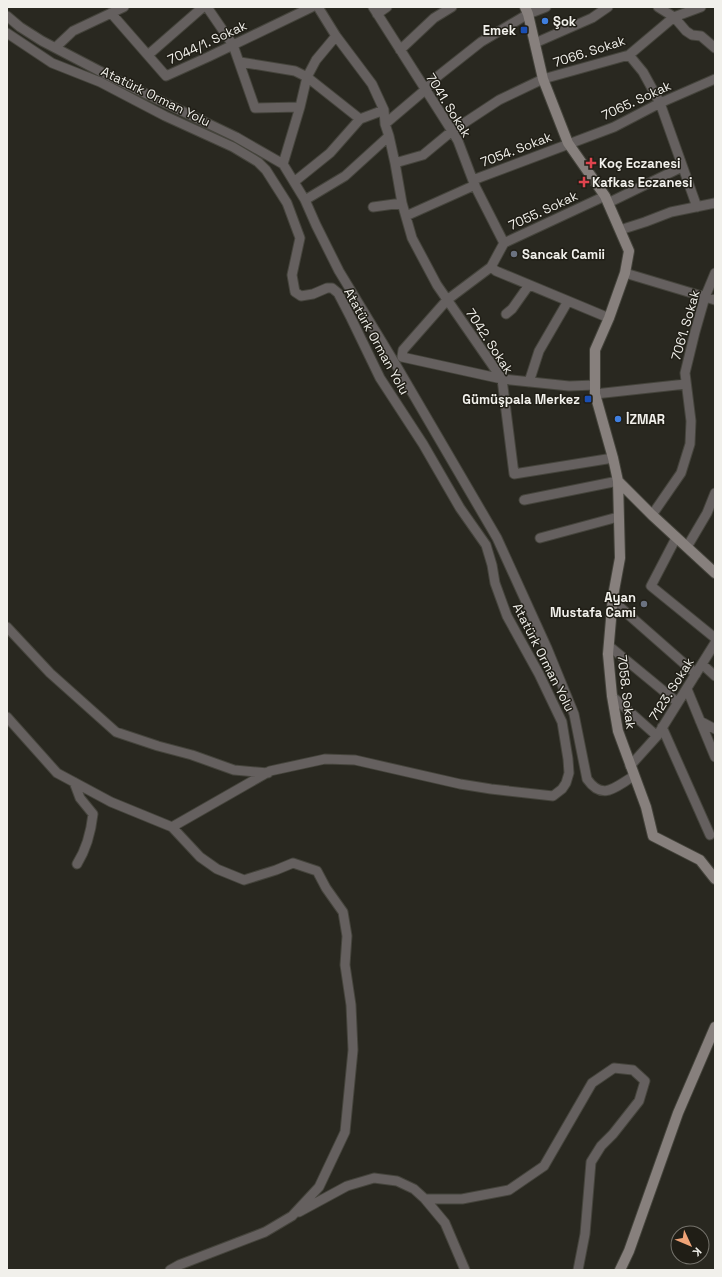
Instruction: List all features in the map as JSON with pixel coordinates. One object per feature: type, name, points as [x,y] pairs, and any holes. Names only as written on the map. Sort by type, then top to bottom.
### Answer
[{"type":"main road","name":"7058. Sokak","points":[[526,10],[543,79],[568,143],[606,200],[629,251],[625,273],[609,318],[595,350],[595,390],[618,481],[620,558],[613,602],[608,654],[612,696],[618,732],[646,807],[653,836],[700,860],[715,879]]},
{"type":"main road","points":[[618,481],[676,538],[715,573]]},
{"type":"main road","points":[[620,1270],[629,1250],[678,1113],[715,1027]]},
{"type":"street","points":[[56,47],[73,32],[124,7]]},
{"type":"street","points":[[148,55],[203,7]]},
{"type":"street","points":[[207,7],[234,45],[255,108],[300,107]]},
{"type":"street","name":"7044/1. Sokak","points":[[111,13],[166,76],[312,7]]},
{"type":"street","name":"7042. Sokak","points":[[318,7],[336,36],[372,84],[384,110],[385,124],[395,163],[402,203],[412,238],[437,285],[502,379],[514,474],[613,458]]},
{"type":"street","points":[[375,11],[387,7]]},
{"type":"street","points":[[400,50],[434,18],[452,7]]},
{"type":"street","points":[[385,124],[425,90],[438,76],[481,42],[526,10],[546,7]]},
{"type":"street","points":[[535,43],[592,18],[608,7]]},
{"type":"street","points":[[658,7],[674,17],[686,31],[692,35],[701,36],[715,48]]},
{"type":"street","name":"7066. Sokak","points":[[395,163],[423,154],[452,131],[499,100],[543,79],[629,55],[674,17],[700,7]]},
{"type":"street","name":"7041. Sokak","points":[[375,11],[458,141],[474,182],[504,243]]},
{"type":"street","points":[[7,16],[20,27],[42,40],[113,78],[236,138],[283,164],[305,200],[316,226],[339,270],[497,538],[547,648],[574,714],[586,780],[592,787],[600,791],[607,791],[632,771]]},
{"type":"street","name":"Atatürk Orman Yolu","points":[[7,33],[52,63],[100,82],[165,116],[233,147],[258,162],[266,170],[287,203],[300,238],[298,255],[292,275],[296,292],[301,296],[314,294],[327,288],[332,288],[338,293],[380,378],[424,444],[460,508],[486,545],[492,565],[495,583],[507,616],[540,674],[562,722],[569,773],[566,783],[562,789],[553,796],[460,784],[355,760],[325,759],[268,773],[172,827]]},
{"type":"street","points":[[283,164],[300,107],[307,77],[316,60],[336,36]]},
{"type":"street","points":[[629,55],[642,72],[660,103],[697,207]]},
{"type":"street","points":[[240,62],[295,70],[307,77],[360,119]]},
{"type":"street","name":"7065. Sokak","points":[[568,143],[614,126],[660,103],[715,79]]},
{"type":"street","points":[[294,182],[330,153],[360,119],[384,110]]},
{"type":"street","points":[[305,200],[345,176],[389,136]]},
{"type":"street","name":"7054. Sokak","points":[[406,216],[474,182],[568,143]]},
{"type":"street","name":"7055. Sokak","points":[[402,357],[403,350],[447,300],[491,268],[504,243],[682,167]]},
{"type":"street","points":[[373,207],[402,203]]},
{"type":"street","points":[[620,230],[671,212],[715,203]]},
{"type":"street","points":[[491,268],[496,272],[609,318]]},
{"type":"street","points":[[625,273],[715,300]]},
{"type":"street","name":"7061. Sokak","points":[[652,515],[681,473],[690,444],[691,421],[685,373],[695,332],[715,273]]},
{"type":"street","points":[[506,314],[512,309],[529,285]]},
{"type":"street","points":[[529,382],[539,351],[568,301]]},
{"type":"street","points":[[394,363],[402,357],[502,379],[595,390],[686,384]]},
{"type":"street","points":[[524,500],[618,481]]},
{"type":"street","points":[[687,547],[707,513],[715,493]]},
{"type":"street","points":[[540,538],[618,517]]},
{"type":"street","points":[[676,538],[651,586],[715,638]]},
{"type":"street","points":[[613,602],[696,674]]},
{"type":"street","points":[[7,626],[50,673],[116,732],[158,746],[192,755],[234,770],[268,773]]},
{"type":"street","name":"7123. Sokak","points":[[632,771],[662,727],[715,643]]},
{"type":"street","points":[[609,646],[677,702]]},
{"type":"street","points":[[702,664],[715,676]]},
{"type":"street","points":[[686,689],[715,756]]},
{"type":"street","points":[[612,696],[656,736]]},
{"type":"street","points":[[7,717],[58,773],[111,802],[172,827],[200,857],[217,869],[244,880],[293,863],[317,871],[326,888],[343,912],[347,936],[345,965],[350,1005],[353,1050],[345,1132],[319,1187],[292,1216]]},
{"type":"street","points":[[700,721],[715,729]]},
{"type":"street","points":[[662,727],[710,835]]},
{"type":"street","points":[[74,782],[80,798],[93,814],[90,835],[82,856],[77,864]]},
{"type":"street","points":[[425,1199],[462,1199],[508,1190],[544,1166],[592,1082],[614,1068],[633,1070],[645,1082],[639,1101],[614,1134],[601,1146],[591,1162],[585,1234],[578,1270]]},
{"type":"street","points":[[170,1270],[179,1265],[264,1232],[348,1186],[374,1178],[397,1181],[414,1189],[425,1199],[445,1223],[466,1270]]},
{"type":"place","name":"Şok","points":[[545,21]]},
{"type":"place","name":"Emek","points":[[524,30]]},
{"type":"place","name":"Koç Eczanesi","points":[[591,163]]},
{"type":"place","name":"Kafkas Eczanesi","points":[[584,182]]},
{"type":"place","name":"Sancak Camii","points":[[514,254]]},
{"type":"place","name":"Gümüşpala Merkez","points":[[588,399]]},
{"type":"place","name":"İZMAR","points":[[618,419]]},
{"type":"place","name":"Ayan Mustafa Cami","points":[[644,604]]}]
